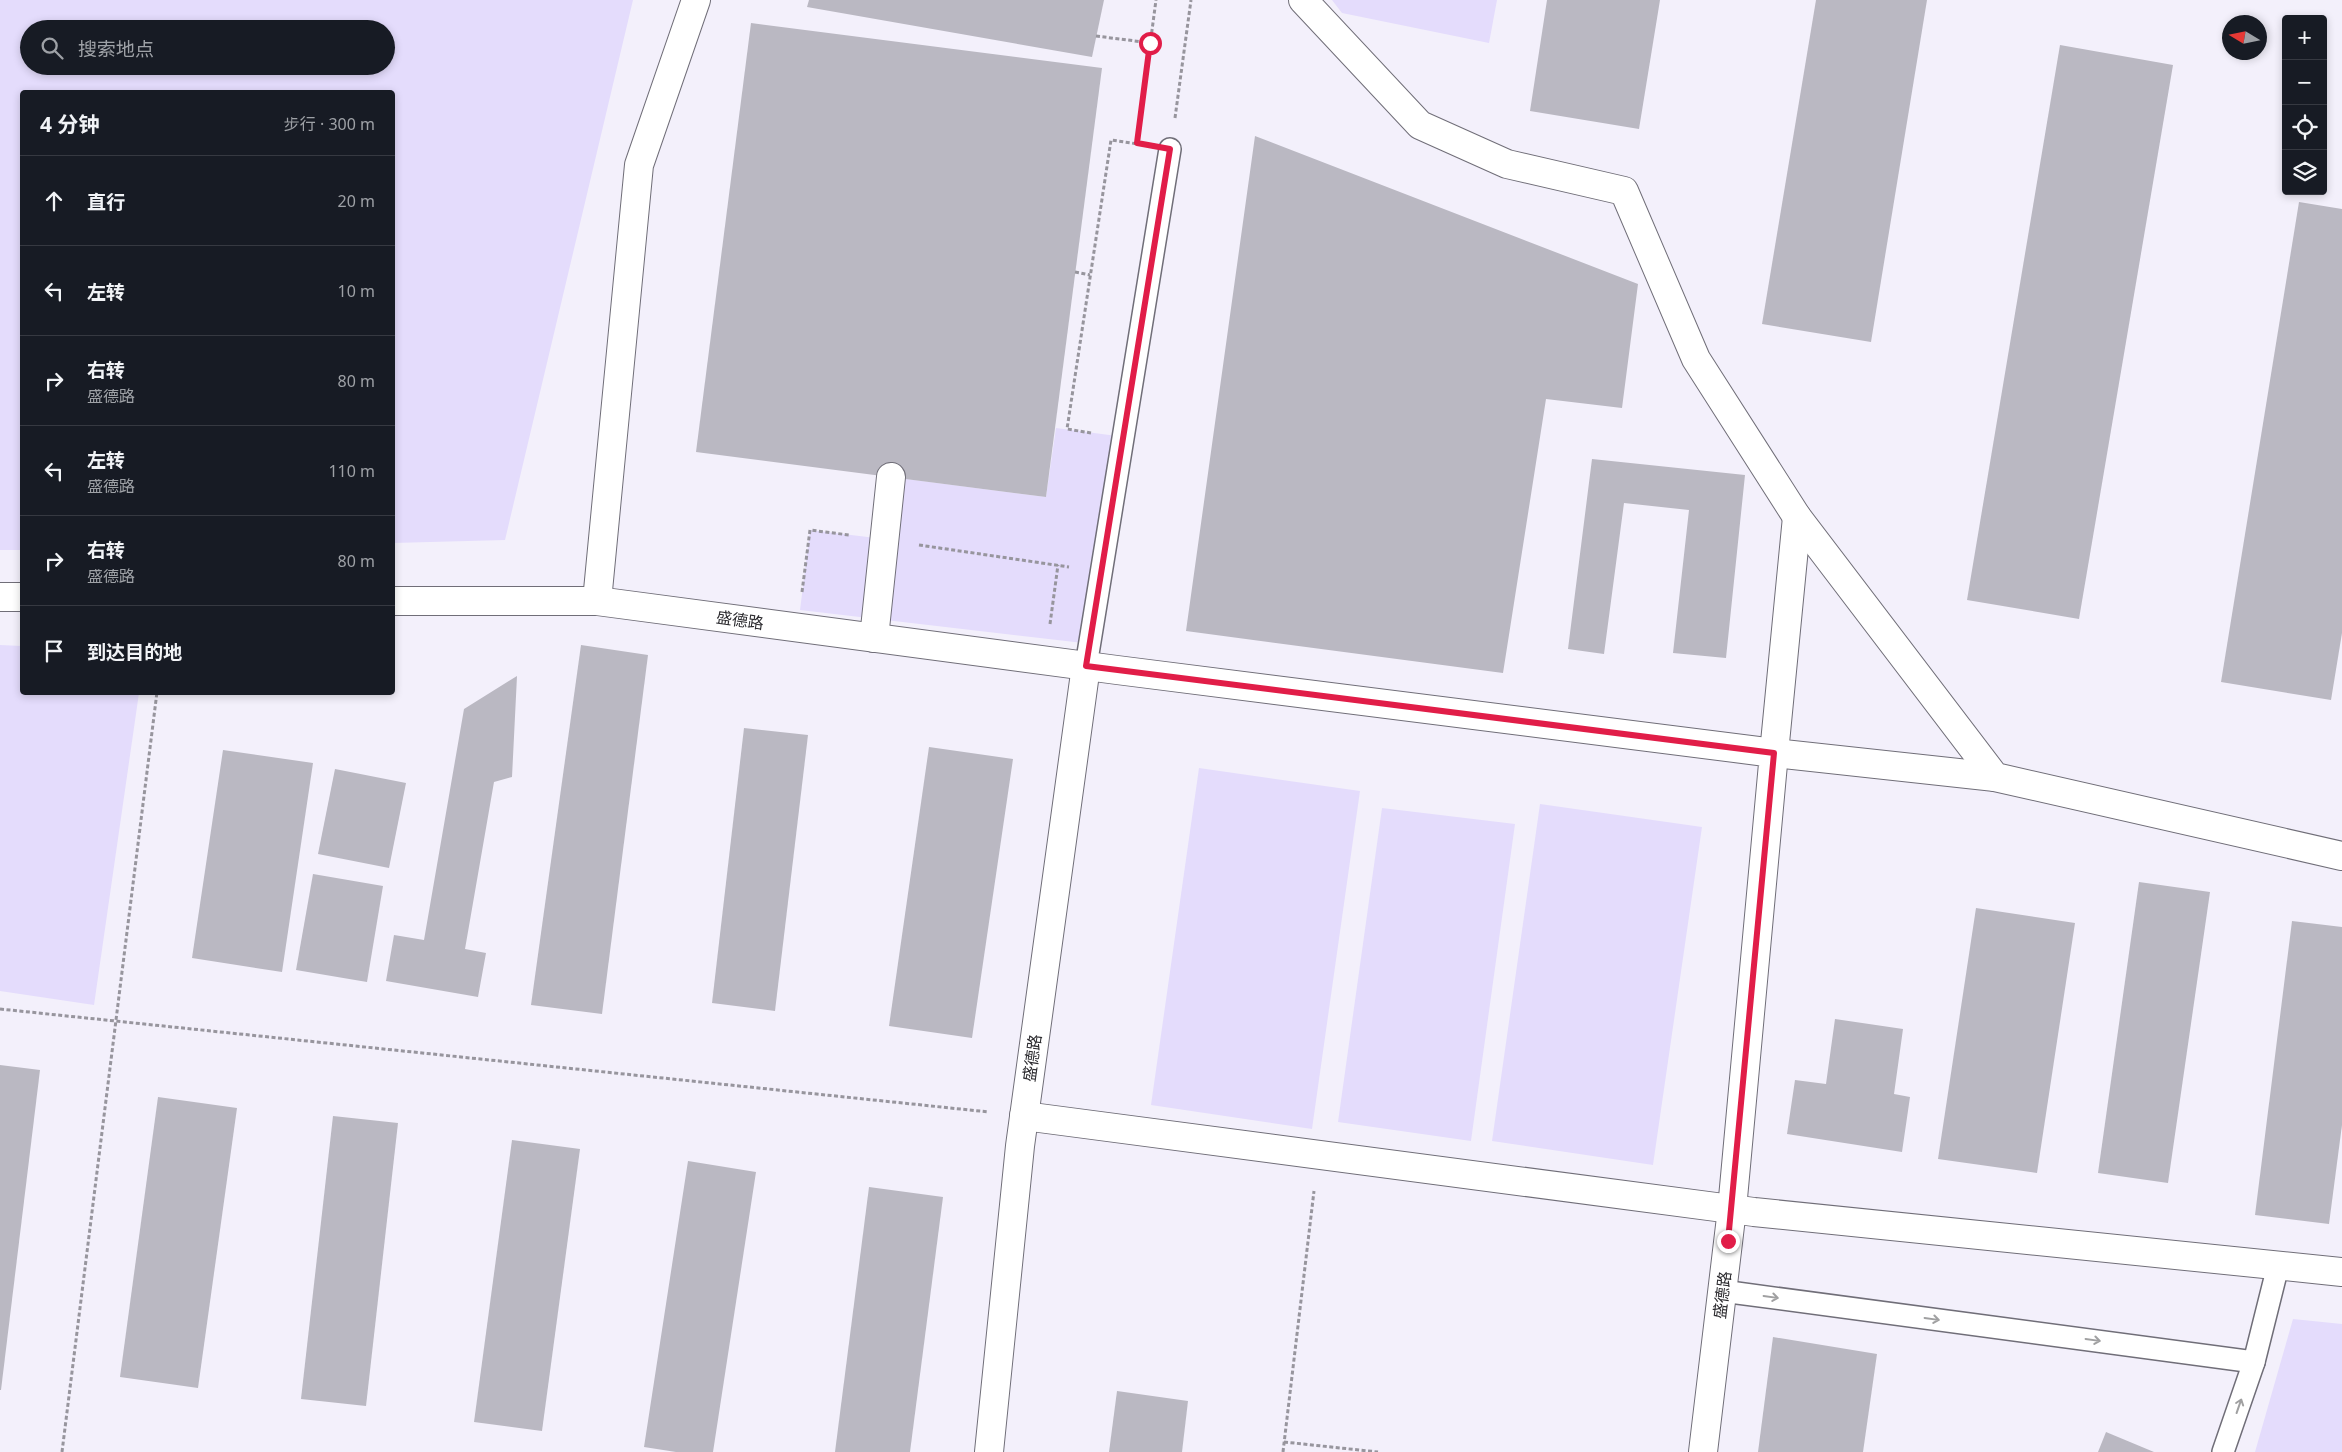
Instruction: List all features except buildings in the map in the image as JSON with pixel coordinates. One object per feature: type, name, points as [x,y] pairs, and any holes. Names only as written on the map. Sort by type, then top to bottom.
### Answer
[{"type":"street","points":[[597,601],[640,165],[696,0]]},
{"type":"street","points":[[1302,0],[1420,125],[1507,164],[1624,191],[1696,359],[1797,518],[1995,777]]},
{"type":"street","points":[[874,638],[891,477]]},
{"type":"street","points":[[1797,518],[1774,753],[1995,777],[2342,856]]},
{"type":"street","points":[[0,597],[20,598]]},
{"type":"street","name":"盛德路","points":[[395,601],[597,601],[1086,666],[1774,753],[1732,1209],[1703,1452]]},
{"type":"street","name":"盛德路","points":[[989,1452],[1024,1116],[1086,666]]},
{"type":"street","points":[[1024,1116],[1732,1209],[2342,1272]]},
{"type":"lane","name":"盛德路","points":[[1086,666],[1170,149]]},
{"type":"lane","points":[[2223,1452],[2254,1362],[2278,1266]]},
{"type":"lane","points":[[1722,1291],[2254,1362]]},
{"type":"path","points":[[1137,143],[1156,0]]},
{"type":"path","points":[[1097,433],[1068,429],[1111,140],[1170,149],[1191,0]]},
{"type":"path","points":[[1096,36],[1150,43]]},
{"type":"path","points":[[1075,272],[1090,275]]},
{"type":"path","points":[[801,601],[810,530],[1076,568]]},
{"type":"path","points":[[1050,629],[1058,565]]},
{"type":"path","points":[[62,1452],[157,695]]},
{"type":"path","points":[[0,1009],[1024,1116]]},
{"type":"path","points":[[1282,1452],[1314,1191]]},
{"type":"path","points":[[1284,1442],[1378,1452]]},
{"type":"shaded area","points":[[0,0],[633,0],[505,540],[395,543],[395,90],[20,90],[20,550],[0,550]]},
{"type":"shaded area","points":[[1332,0],[1497,0],[1489,43],[1342,13]]},
{"type":"shaded area","points":[[1056,428],[1117,436],[1083,643],[800,610],[810,530],[884,539],[891,477],[1046,497]]},
{"type":"shaded area","points":[[0,645],[20,646],[20,695],[139,695],[94,1005],[0,991]]},
{"type":"shaded area","points":[[1199,768],[1360,791],[1312,1129],[1151,1105]]},
{"type":"shaded area","points":[[1540,804],[1702,827],[1653,1165],[1492,1141]]},
{"type":"shaded area","points":[[1382,808],[1515,824],[1471,1141],[1338,1122]]},
{"type":"shaded area","points":[[2293,1319],[2342,1324],[2342,1452],[2255,1452]]},
{"type":"route","points":[[1150,43],[1137,143],[1170,149],[1086,666],[1774,753],[1728,1241]]}]
